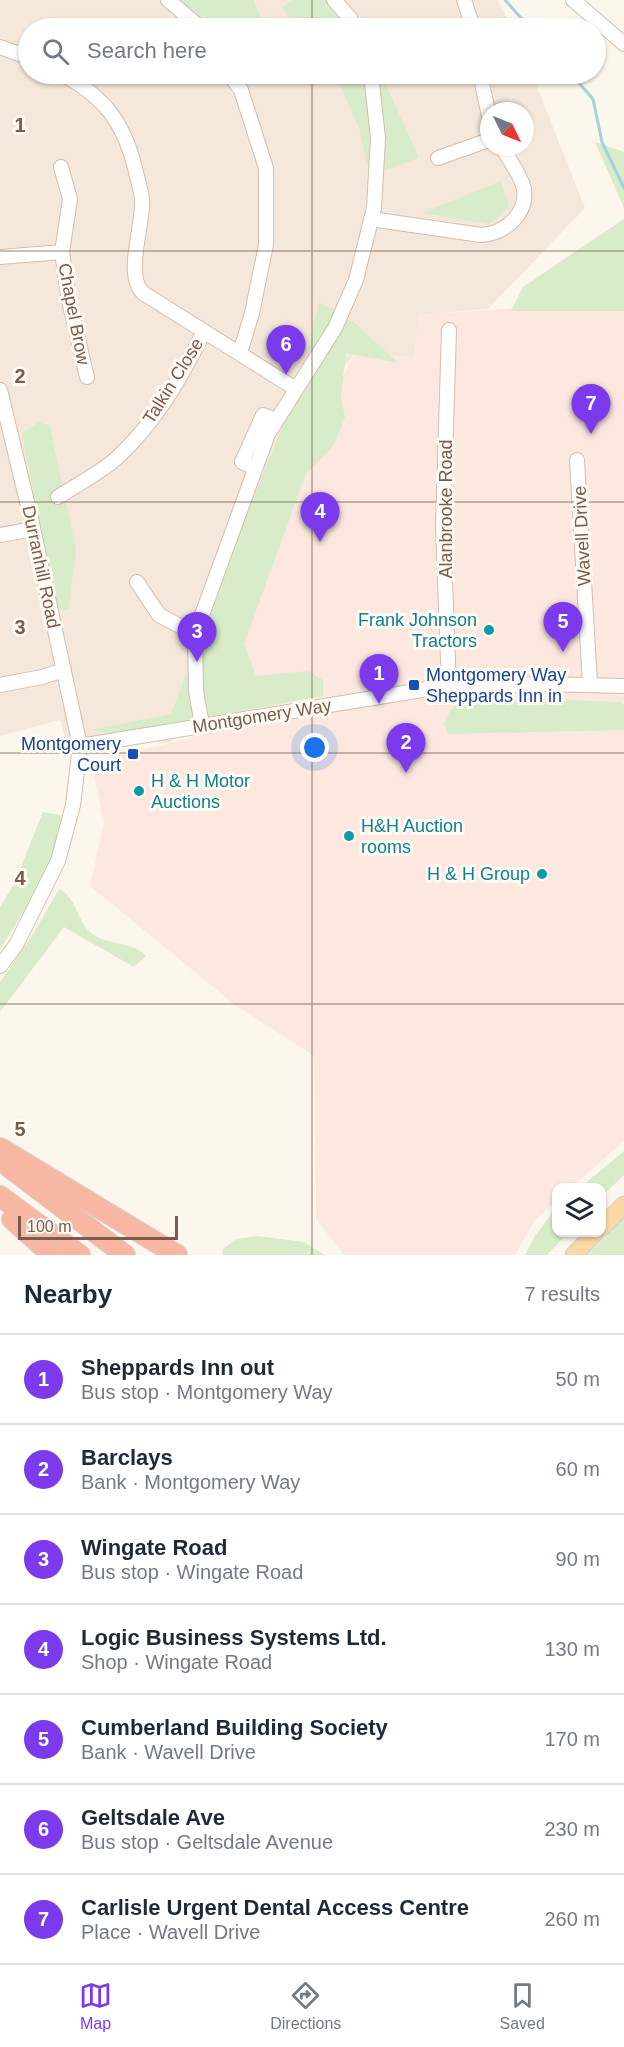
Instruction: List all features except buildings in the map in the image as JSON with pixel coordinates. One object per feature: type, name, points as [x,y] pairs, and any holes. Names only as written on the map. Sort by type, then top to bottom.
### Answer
[{"type":"highway","points":[[0,1148],[177,1255]]},
{"type":"highway","points":[[0,1160],[125,1255]]},
{"type":"highway","points":[[0,1196],[80,1255]]},
{"type":"highway","points":[[0,1209],[52,1255]]},
{"type":"main road","points":[[606,1223],[624,1205]]},
{"type":"main road","points":[[574,1255],[592,1237]]},
{"type":"street","points":[[168,0],[189,18]]},
{"type":"street","points":[[334,0],[350,18]]},
{"type":"street","points":[[464,0],[471,18]]},
{"type":"street","points":[[573,0],[594,18]]},
{"type":"street","points":[[606,28],[624,44]]},
{"type":"street","points":[[0,47],[18,53]]},
{"type":"street","points":[[81,84],[112,113],[130,148],[142,200],[135,273],[139,289],[296,389]]},
{"type":"street","points":[[237,84],[241,90],[266,168],[266,244],[252,313],[240,353]]},
{"type":"street","points":[[202,725],[196,691],[195,634],[268,434],[335,328],[357,280],[374,208],[378,138],[372,84]]},
{"type":"street","points":[[482,84],[486,102]]},
{"type":"street","points":[[438,158],[480,143]]},
{"type":"street","points":[[371,219],[481,235],[496,233],[511,224],[524,200],[524,189],[507,156]]},
{"type":"street","name":"Chapel Brow","points":[[61,167],[70,199],[62,252],[69,301],[87,377]]},
{"type":"street","name":"Chapel Brow","points":[[0,257],[62,252]]},
{"type":"street","name":"Alanbrooke Road","points":[[449,330],[443,525],[449,689]]},
{"type":"street","name":"Talkin Close","points":[[58,498],[117,457],[153,419],[190,361],[204,331]]},
{"type":"street","name":"Durranhill Road","points":[[0,390],[80,746],[73,805],[58,861],[16,945],[0,966]]},
{"type":"street","name":"Wavell Drive","points":[[577,460],[590,684]]},
{"type":"street","points":[[0,535],[33,529]]},
{"type":"street","points":[[137,582],[159,615],[195,634]]},
{"type":"street","points":[[0,685],[64,670]]},
{"type":"street","name":"Montgomery Way","points":[[80,746],[428,690],[590,684],[624,686]]},
{"type":"shaded area","points":[[0,0],[498,0],[507,18],[18,18],[18,84],[536,84],[585,208],[488,309],[419,315],[414,357],[354,354],[286,445],[219,595],[171,743],[91,738],[66,740],[60,720],[0,736]]},
{"type":"shaded area","points":[[557,305],[624,309],[624,1141],[577,1183],[552,1183],[552,1205],[535,1220],[515,1255],[344,1255],[316,1219],[314,1056],[235,1005],[90,886],[104,823],[91,762],[191,738],[216,683],[276,515],[354,354],[414,357],[419,315]]},
{"type":"green space","points":[[180,0],[254,0],[261,18],[197,18]]},
{"type":"green space","points":[[293,0],[327,0],[343,18],[289,18],[282,7]]},
{"type":"green space","points":[[339,84],[386,84],[419,158],[388,169],[367,166],[359,128]]},
{"type":"green space","points":[[595,142],[624,152],[624,208]]},
{"type":"green space","points":[[501,181],[509,206],[489,224],[422,213]]},
{"type":"green space","points":[[624,219],[624,311],[511,311],[523,287]]},
{"type":"green space","points":[[319,302],[355,323],[398,363],[346,353],[341,397],[345,417],[334,445],[306,474],[244,644],[256,676],[308,671],[323,680],[323,696],[116,734],[90,730],[171,714],[237,538],[302,379]]},
{"type":"green space","points":[[39,422],[50,426],[76,549],[69,610],[56,610],[22,433]]},
{"type":"green space","points":[[540,699],[621,702],[624,705],[624,730],[448,734],[444,724],[450,711],[459,703]]},
{"type":"green space","points":[[43,812],[60,815],[57,846],[40,884],[0,949],[0,907],[13,886]]},
{"type":"green space","points":[[59,889],[69,897],[82,922],[91,933],[105,940],[134,948],[146,956],[134,967],[64,927],[0,1012],[0,982],[32,936]]},
{"type":"green space","points":[[624,1151],[624,1175],[606,1192],[606,1183],[586,1183]]},
{"type":"green space","points":[[552,1213],[552,1237],[564,1237],[547,1255],[525,1255],[535,1236]]},
{"type":"green space","points":[[624,1217],[624,1255],[588,1255],[606,1237]]},
{"type":"green space","points":[[258,1236],[304,1242],[325,1255],[222,1255],[223,1249],[236,1239]]},
{"type":"waterway","points":[[505,0],[521,18]]},
{"type":"waterway","points":[[580,84],[593,99],[602,142],[624,188]]},
{"type":"place","name":"Geltsdale Ave","points":[[286,375]]},
{"type":"place","name":"Carlisle Urgent Dental Access Centre","points":[[591,434]]},
{"type":"place","name":"Logic Business Systems Ltd.","points":[[320,542]]},
{"type":"place","name":"Frank Johnson Tractors","points":[[489,630]]},
{"type":"place","name":"Cumberland Building Society","points":[[563,652]]},
{"type":"place","name":"Wingate Road","points":[[197,662]]},
{"type":"place","name":"Montgomery Way Sheppards Inn in","points":[[414,685]]},
{"type":"place","name":"Sheppards Inn out","points":[[379,704]]},
{"type":"place","name":"Montgomery Court","points":[[133,754]]},
{"type":"place","name":"Barclays","points":[[406,773]]},
{"type":"place","name":"H & H Motor Auctions","points":[[139,791]]},
{"type":"place","name":"H&H Auction rooms","points":[[349,836]]},
{"type":"place","name":"H & H Group","points":[[542,874]]}]
